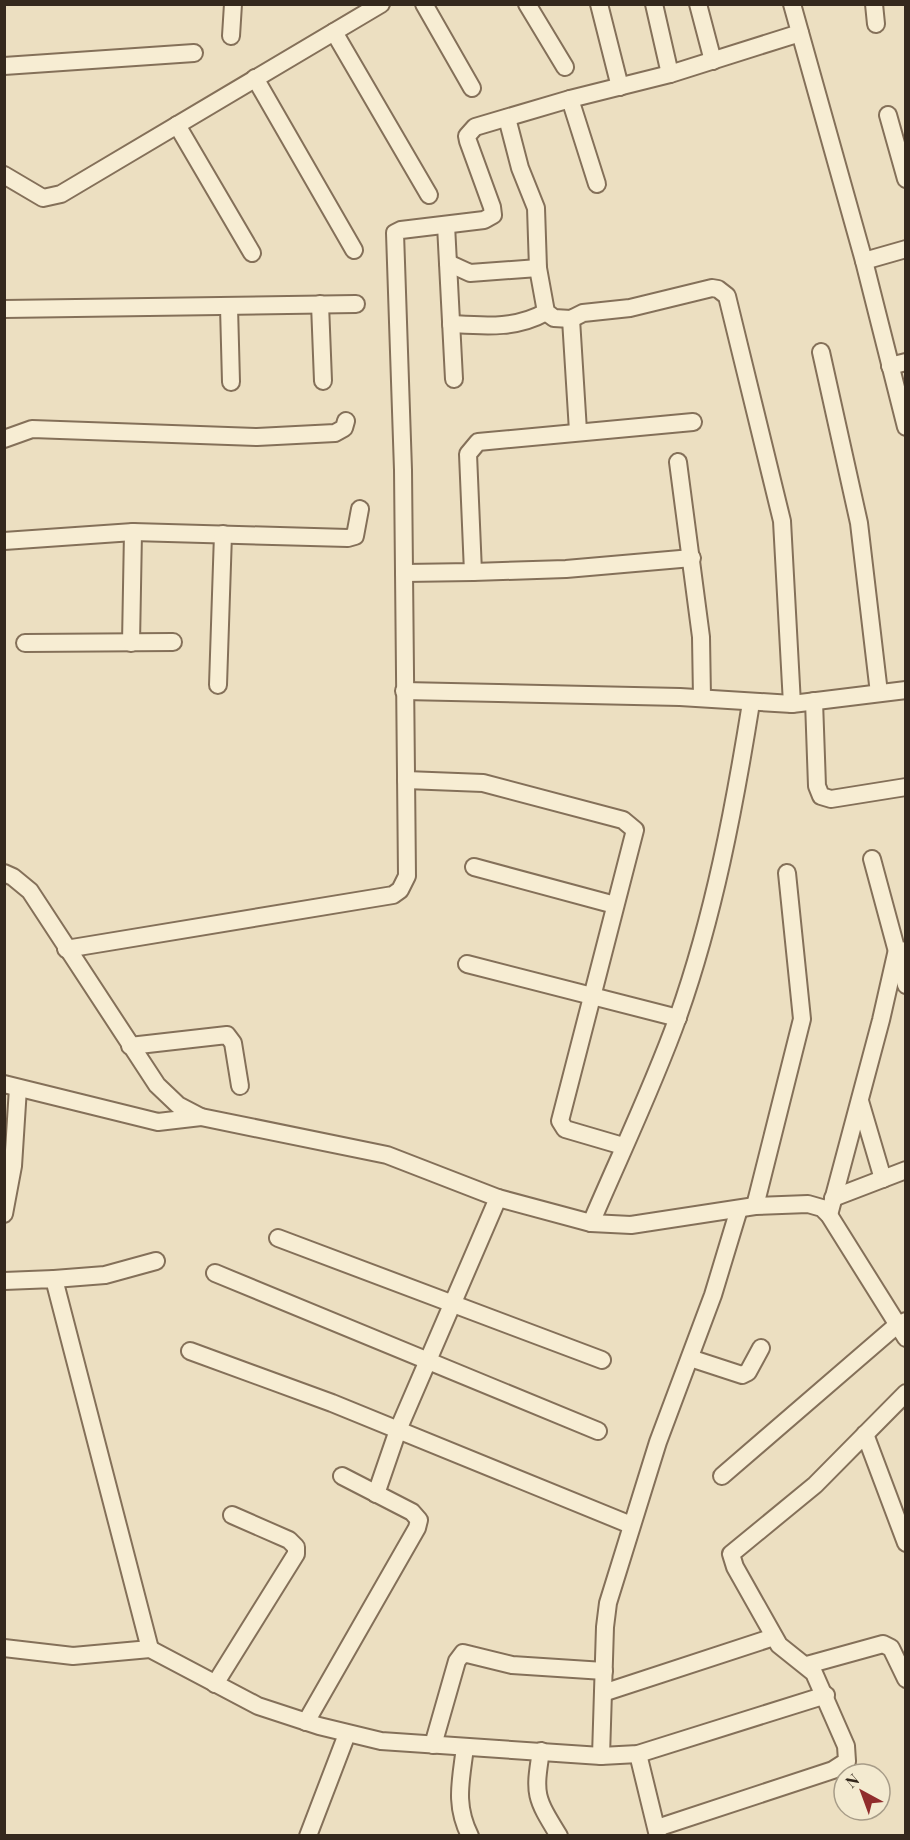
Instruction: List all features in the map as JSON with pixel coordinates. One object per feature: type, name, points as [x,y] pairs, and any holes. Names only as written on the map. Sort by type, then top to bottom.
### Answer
[{"type":"street","points":[[231,36],[233,4]]},
{"type":"street","points":[[4,175],[33,193],[50,198],[100,172],[381,4]]},
{"type":"street","points":[[423,4],[472,88]]},
{"type":"street","points":[[527,4],[565,67]]},
{"type":"street","points":[[599,4],[620,87]]},
{"type":"street","points":[[654,4],[670,74]]},
{"type":"street","points":[[698,4],[713,62]]},
{"type":"street","points":[[792,4],[864,261],[898,364],[906,427]]},
{"type":"street","points":[[874,4],[876,24]]},
{"type":"street","points":[[334,32],[429,195]]},
{"type":"street","points":[[66,949],[393,895],[400,890],[408,876],[404,691],[404,470],[393,237],[397,231],[484,220],[492,215],[492,207],[467,136],[475,128],[570,99],[713,62],[800,33]]},
{"type":"street","points":[[4,66],[194,53]]},
{"type":"street","points":[[255,78],[354,250]]},
{"type":"street","points":[[570,99],[597,184]]},
{"type":"street","points":[[888,115],[906,179]]},
{"type":"street","points":[[507,117],[520,168],[536,208],[538,268],[546,312],[554,318],[571,319],[583,314],[630,308],[712,288],[718,289],[727,296],[782,520],[792,704]]},
{"type":"street","points":[[177,125],[252,253]]},
{"type":"street","points":[[446,225],[454,379]]},
{"type":"street","points":[[864,261],[906,249]]},
{"type":"street","points":[[448,263],[470,273],[538,268]]},
{"type":"street","points":[[4,309],[229,307],[356,303]]},
{"type":"street","points":[[320,304],[323,381]]},
{"type":"street","points":[[229,307],[231,382]]},
{"type":"street","points":[[452,324],[509,326],[529,321],[546,312]]},
{"type":"street","points":[[571,319],[578,431]]},
{"type":"street","points":[[821,352],[859,523],[879,693]]},
{"type":"street","points":[[4,439],[33,429],[257,437],[313,435],[341,431],[346,421]]},
{"type":"street","points":[[473,572],[470,449],[478,442],[693,422]]},
{"type":"street","points":[[678,462],[701,637],[702,698]]},
{"type":"street","points":[[4,541],[134,532],[351,537],[358,531],[360,510]]},
{"type":"street","points":[[131,643],[134,532]]},
{"type":"street","points":[[218,685],[223,534]]},
{"type":"street","points":[[404,573],[556,570],[692,558]]},
{"type":"street","points":[[25,643],[173,642]]},
{"type":"street","points":[[404,691],[702,698],[792,704],[906,690]]},
{"type":"street","points":[[814,701],[817,786],[821,796],[831,799],[906,787]]},
{"type":"street","points":[[591,1223],[678,1018],[719,878],[735,802],[751,703]]},
{"type":"street","points":[[406,780],[483,783],[627,822],[634,830],[635,835],[561,1114],[561,1125],[624,1146]]},
{"type":"street","points":[[872,859],[901,952],[906,985]]},
{"type":"street","points":[[474,867],[615,905]]},
{"type":"street","points":[[4,873],[13,877],[30,891],[130,1046],[167,1096],[201,1117]]},
{"type":"street","points":[[601,1756],[608,1603],[658,1442],[747,1208],[802,1019],[786,873]]},
{"type":"street","points":[[829,1215],[901,952]]},
{"type":"street","points":[[467,964],[678,1018]]},
{"type":"street","points":[[130,1046],[227,1035],[233,1043],[240,1086]]},
{"type":"street","points":[[4,1214],[13,1166],[11,1086],[158,1122],[201,1117],[387,1155],[498,1198],[591,1223],[631,1225],[747,1208],[808,1204],[822,1208],[829,1215],[903,1328],[722,1476]]},
{"type":"street","points":[[859,1100],[883,1179]]},
{"type":"street","points":[[833,1198],[906,1170]]},
{"type":"street","points":[[376,1494],[399,1430],[498,1198]]},
{"type":"street","points":[[278,1238],[602,1360]]},
{"type":"street","points":[[4,1281],[54,1280],[105,1275],[156,1261]]},
{"type":"street","points":[[215,1273],[598,1431]]},
{"type":"street","points":[[54,1280],[150,1649]]},
{"type":"street","points":[[690,1358],[742,1375],[748,1372],[761,1348]]},
{"type":"street","points":[[190,1351],[399,1430],[631,1525]]},
{"type":"street","points":[[638,1754],[658,1832],[842,1766],[847,1761],[848,1754],[826,1695],[807,1665],[784,1650],[774,1637],[731,1560],[733,1551],[799,1499],[906,1394]]},
{"type":"street","points":[[865,1434],[906,1543]]},
{"type":"street","points":[[306,1722],[417,1528],[419,1520],[416,1515],[342,1476]]},
{"type":"street","points":[[215,1684],[296,1554],[296,1547],[289,1539],[231,1515]]},
{"type":"street","points":[[603,1694],[774,1637]]},
{"type":"street","points":[[807,1665],[883,1644],[891,1648],[906,1679]]},
{"type":"street","points":[[4,1648],[73,1656],[150,1649],[258,1706],[347,1734],[381,1741],[601,1756],[638,1754],[826,1695]]},
{"type":"street","points":[[433,1745],[457,1660],[463,1653],[520,1666],[604,1671]]},
{"type":"street","points":[[308,1836],[347,1734]]},
{"type":"street","points":[[465,1747],[459,1798],[462,1821],[470,1836]]},
{"type":"street","points":[[541,1751],[535,1792],[559,1836]]}]
